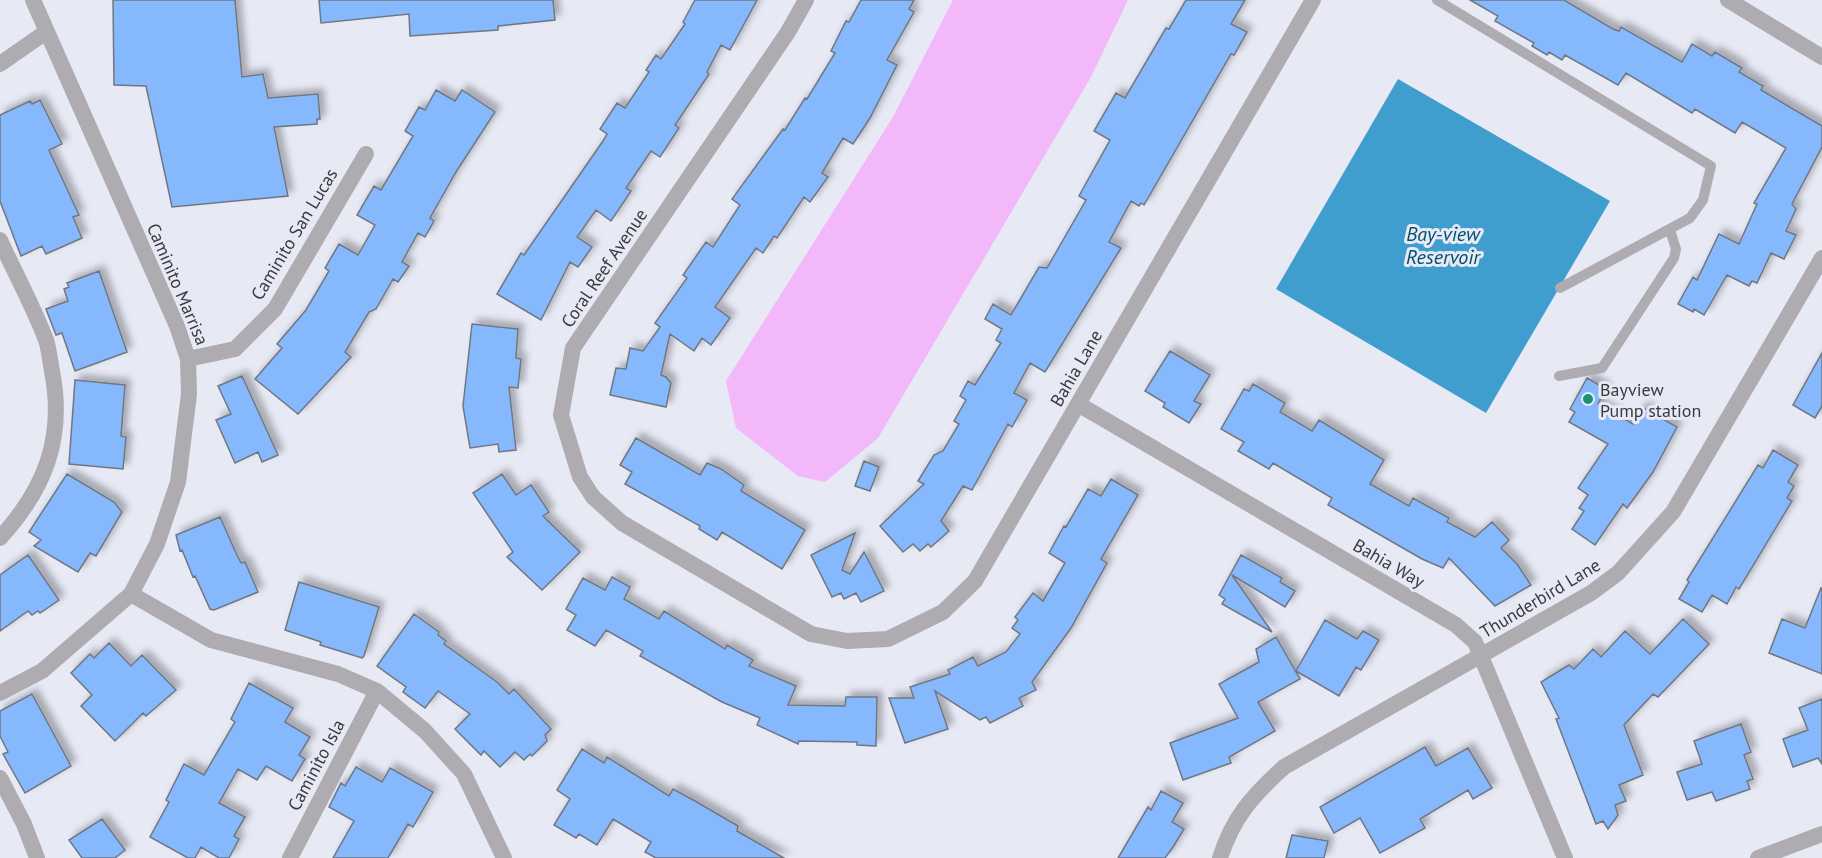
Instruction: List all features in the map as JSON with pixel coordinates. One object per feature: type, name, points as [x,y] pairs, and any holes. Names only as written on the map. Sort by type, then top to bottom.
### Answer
[{"type":"street","name":"Caminito Marrisa","points":[[33,0],[177,326],[189,359],[189,394],[178,482],[157,544],[131,594]]},
{"type":"street","name":"Coral Reef Avenue","points":[[796,624],[621,523],[593,496],[580,477],[561,415],[573,348],[788,32],[806,0]]},
{"type":"street","name":"Bahia Lane","points":[[796,624],[812,634],[847,641],[888,639],[943,612],[975,581],[1314,0]]},
{"type":"street","points":[[1728,0],[1822,57]]},
{"type":"street","points":[[0,64],[46,32]]},
{"type":"street","name":"Caminito San Lucas","points":[[189,359],[235,349],[275,309],[366,154]]},
{"type":"street","points":[[0,240],[46,341],[57,396],[56,430],[49,461],[29,504],[0,538]]},
{"type":"street","name":"Thunderbird Lane","points":[[1220,858],[1228,833],[1252,796],[1284,767],[1591,593],[1618,573],[1673,512],[1822,258]]},
{"type":"street","name":"Bahia Way","points":[[1078,404],[1456,625],[1475,642],[1565,858]]},
{"type":"street","points":[[0,693],[42,671],[131,594],[211,640],[338,674],[377,691],[425,731],[464,774],[504,858]]},
{"type":"street","name":"Caminito Isla","points":[[290,858],[377,691]]},
{"type":"street","points":[[0,778],[24,824],[37,858]]},
{"type":"street","points":[[1758,858],[1822,834]]},
{"type":"lane","points":[[1437,0],[1711,166],[1703,200],[1690,218],[1560,288]]},
{"type":"lane","points":[[1559,376],[1602,368],[1674,258],[1676,249],[1670,230]]},
{"type":"shaded area","points":[[953,0],[1128,0],[1091,77],[878,438],[825,482],[798,476],[736,428],[726,381],[893,117]]},
{"type":"water","name":"Bay-view Reservoir","points":[[1398,79],[1610,201],[1486,413],[1276,289]]},
{"type":"building","points":[[113,0],[235,0],[242,77],[263,74],[268,98],[318,94],[320,119],[317,119],[317,124],[274,127],[288,196],[172,207],[146,86],[114,85]]},
{"type":"building","points":[[319,0],[553,0],[555,20],[498,26],[498,30],[410,36],[409,14],[321,23]]},
{"type":"building","points":[[695,0],[757,0],[730,50],[721,45],[707,72],[709,74],[675,125],[679,128],[660,157],[651,151],[626,188],[631,191],[611,221],[596,210],[577,237],[592,247],[578,267],[570,262],[541,320],[497,294],[521,253],[524,255],[603,141],[607,134],[600,129],[617,103],[625,108],[649,72],[646,70],[656,55],[661,59],[685,24],[683,22]]},
{"type":"building","points":[[861,0],[914,0],[909,9],[914,12],[887,60],[897,65],[870,118],[853,144],[843,138],[822,173],[828,177],[810,202],[804,197],[777,238],[774,236],[763,253],[756,248],[715,307],[730,318],[711,345],[702,338],[694,351],[670,334],[661,375],[671,383],[666,407],[610,395],[616,368],[626,369],[630,348],[643,351],[660,327],[655,323],[687,278],[683,275],[706,242],[713,247],[740,205],[732,199],[783,129],[785,130],[805,98],[807,99],[835,53],[831,51],[846,21],[849,22]]},
{"type":"building","points":[[1186,0],[1245,0],[1231,24],[1247,32],[1234,55],[1231,54],[1144,205],[1141,203],[1139,206],[1131,201],[1109,242],[1121,248],[1045,372],[1030,363],[1014,393],[1027,400],[1012,427],[1008,424],[972,490],[963,486],[941,521],[949,531],[931,547],[928,544],[920,551],[913,544],[903,552],[880,526],[924,484],[918,481],[934,455],[943,451],[959,424],[954,421],[966,400],[960,396],[968,381],[975,385],[1001,343],[996,340],[1002,329],[985,319],[993,304],[1011,315],[1039,267],[1047,268],[1086,200],[1079,196],[1110,140],[1094,131],[1116,93],[1125,98],[1166,28],[1169,29]]},
{"type":"building","points":[[1470,0],[1564,0],[1613,29],[1619,31],[1621,27],[1682,62],[1692,44],[1712,56],[1715,52],[1742,68],[1739,72],[1763,86],[1761,90],[1822,126],[1822,147],[1792,204],[1796,209],[1786,231],[1796,235],[1784,259],[1771,253],[1757,283],[1752,281],[1749,286],[1727,275],[1704,315],[1678,304],[1693,277],[1697,280],[1719,234],[1739,244],[1757,204],[1754,203],[1786,148],[1742,122],[1735,133],[1695,109],[1692,113],[1626,73],[1618,85],[1565,55],[1562,60],[1549,52],[1547,55],[1532,46],[1534,43],[1495,21],[1498,16]]},
{"type":"building","points":[[436,90],[455,101],[462,90],[495,112],[456,172],[430,218],[434,221],[425,237],[418,233],[402,262],[409,266],[398,282],[393,279],[376,309],[369,312],[345,352],[351,357],[298,414],[255,379],[282,348],[277,344],[306,310],[329,271],[325,268],[339,244],[358,255],[375,225],[357,215],[374,186],[381,190],[413,136],[405,131],[419,107],[425,110]]},
{"type":"building","points":[[40,100],[62,144],[49,150],[79,215],[73,217],[82,238],[46,254],[42,246],[21,256],[0,201],[0,115],[30,101],[32,104]]},
{"type":"building","points":[[99,271],[127,352],[75,371],[62,333],[56,335],[46,309],[68,301],[64,289],[69,287],[67,283]]},
{"type":"building","points":[[472,324],[518,329],[516,358],[521,359],[518,388],[509,387],[516,450],[499,452],[498,444],[470,448],[463,406]]},
{"type":"building","points":[[1170,351],[1210,375],[1194,401],[1201,404],[1189,423],[1163,407],[1165,403],[1145,391]]},
{"type":"building","points":[[1822,353],[1822,406],[1815,418],[1793,405]]},
{"type":"building","points":[[242,376],[278,455],[262,462],[258,452],[235,463],[216,420],[231,414],[218,386]]},
{"type":"building","points":[[1587,378],[1606,389],[1598,404],[1633,424],[1642,407],[1677,427],[1653,472],[1627,508],[1623,504],[1595,545],[1572,529],[1584,511],[1579,508],[1588,495],[1578,488],[1608,444],[1569,422],[1575,412],[1570,409]]},
{"type":"building","points":[[75,380],[125,385],[121,436],[126,437],[123,469],[69,464]]},
{"type":"building","points":[[1253,384],[1285,403],[1280,412],[1312,431],[1319,420],[1384,460],[1370,484],[1409,506],[1413,498],[1449,518],[1447,522],[1475,537],[1492,522],[1509,540],[1501,548],[1517,564],[1531,585],[1495,606],[1449,558],[1443,568],[1422,559],[1328,505],[1332,498],[1273,463],[1269,469],[1238,451],[1244,442],[1221,429],[1244,389],[1249,391]]},
{"type":"building","points":[[636,438],[700,475],[707,463],[721,469],[744,485],[741,491],[805,530],[782,569],[722,532],[717,540],[699,529],[700,526],[625,484],[632,472],[620,465]]},
{"type":"building","points":[[1773,450],[1798,465],[1788,482],[1794,486],[1787,498],[1792,501],[1739,589],[1736,587],[1727,604],[1712,595],[1702,612],[1679,599],[1689,582],[1687,580],[1758,465],[1763,468]]},
{"type":"building","points":[[864,461],[879,467],[870,491],[855,486]]},
{"type":"building","points":[[67,474],[114,502],[122,512],[96,556],[90,553],[78,572],[34,546],[41,540],[29,532]]},
{"type":"building","points":[[502,474],[516,495],[531,485],[549,512],[543,516],[580,552],[542,590],[507,557],[513,552],[473,493]]},
{"type":"building","points":[[1111,479],[1138,495],[1101,559],[1107,563],[1071,628],[1032,682],[1036,690],[1019,698],[1023,706],[990,723],[986,717],[980,720],[935,691],[948,729],[905,743],[889,698],[914,698],[910,687],[950,674],[948,670],[973,657],[978,666],[1006,652],[1020,634],[1012,628],[1018,620],[1015,617],[1033,593],[1043,601],[1065,563],[1049,553],[1064,526],[1066,527],[1088,489],[1101,496]]},
{"type":"building","points":[[220,517],[241,563],[245,562],[258,592],[214,610],[210,609],[195,576],[193,577],[182,550],[180,551],[176,535]]},
{"type":"building","points":[[855,533],[842,570],[850,574],[864,552],[884,591],[861,602],[856,593],[844,599],[841,593],[832,597],[811,555]]},
{"type":"building","points":[[28,555],[59,600],[40,613],[38,611],[32,615],[28,611],[0,631],[0,575]]},
{"type":"building","points":[[1241,555],[1282,578],[1280,582],[1295,591],[1285,607],[1232,575],[1272,632],[1222,604],[1225,599],[1219,595]]},
{"type":"building","points":[[612,577],[630,587],[624,599],[659,619],[664,611],[725,649],[727,645],[753,660],[749,666],[796,686],[788,705],[845,706],[846,697],[877,697],[876,746],[857,745],[857,742],[799,741],[798,744],[757,725],[760,718],[722,702],[640,656],[643,651],[606,630],[595,646],[567,630],[576,615],[566,609],[583,578],[605,590]]},
{"type":"building","points":[[299,582],[379,607],[362,658],[320,645],[321,642],[285,630]]},
{"type":"building","points":[[1821,588],[1822,674],[1769,653],[1782,619],[1805,628]]},
{"type":"building","points":[[414,614],[439,632],[438,635],[446,641],[444,644],[497,682],[509,694],[514,689],[551,729],[545,735],[547,741],[532,756],[530,754],[524,760],[515,752],[500,767],[484,751],[481,755],[455,729],[470,714],[438,691],[425,708],[403,692],[406,687],[377,666]]},
{"type":"building","points":[[1683,619],[1709,644],[1658,697],[1653,694],[1624,725],[1643,775],[1619,785],[1626,801],[1615,805],[1618,815],[1608,829],[1603,821],[1596,824],[1556,719],[1559,718],[1541,682],[1569,665],[1574,669],[1593,649],[1601,657],[1625,631],[1650,654]]},
{"type":"building","points":[[1325,620],[1357,639],[1363,631],[1379,640],[1361,670],[1356,667],[1339,696],[1296,671]]},
{"type":"building","points":[[1276,637],[1300,679],[1258,702],[1275,731],[1229,757],[1231,763],[1183,780],[1170,743],[1238,718],[1219,684],[1259,662],[1256,649]]},
{"type":"building","points":[[109,643],[131,666],[142,655],[176,690],[146,716],[143,713],[115,741],[81,706],[92,695],[71,673],[90,654],[94,658]]},
{"type":"building","points":[[249,683],[293,708],[285,722],[310,737],[299,755],[305,759],[292,781],[266,766],[257,780],[238,769],[219,803],[245,817],[234,836],[239,839],[229,858],[219,858],[201,847],[195,858],[188,858],[150,837],[169,802],[166,800],[184,764],[204,775],[235,722],[231,719]]},
{"type":"building","points":[[32,694],[71,766],[25,793],[3,754],[8,752],[0,736],[0,711]]},
{"type":"building","points":[[1822,699],[1822,764],[1818,758],[1793,767],[1783,739],[1808,730],[1799,708]]},
{"type":"building","points":[[1741,724],[1751,752],[1744,755],[1753,779],[1747,781],[1750,789],[1716,801],[1712,792],[1687,800],[1677,772],[1702,764],[1694,741]]},
{"type":"building","points":[[1425,747],[1436,766],[1468,748],[1492,788],[1473,799],[1468,790],[1420,819],[1425,828],[1380,853],[1360,818],[1334,833],[1320,807]]},
{"type":"building","points":[[582,749],[604,763],[607,757],[669,796],[673,789],[738,826],[737,831],[784,858],[656,858],[645,852],[651,842],[613,819],[597,845],[579,834],[576,838],[554,825],[570,799],[557,790]]},
{"type":"building","points":[[356,767],[382,782],[390,768],[433,792],[413,827],[408,824],[388,858],[333,858],[354,821],[329,807],[341,783],[345,786]]},
{"type":"building","points":[[1161,791],[1183,803],[1172,822],[1184,829],[1173,847],[1165,858],[1118,858],[1148,807],[1151,810]]},
{"type":"building","points":[[102,819],[125,850],[115,858],[82,858],[69,840]]},
{"type":"building","points":[[1292,835],[1328,841],[1324,858],[1286,858]]},
{"type":"place","name":"Bayview Pump station","points":[[1588,399]]}]
